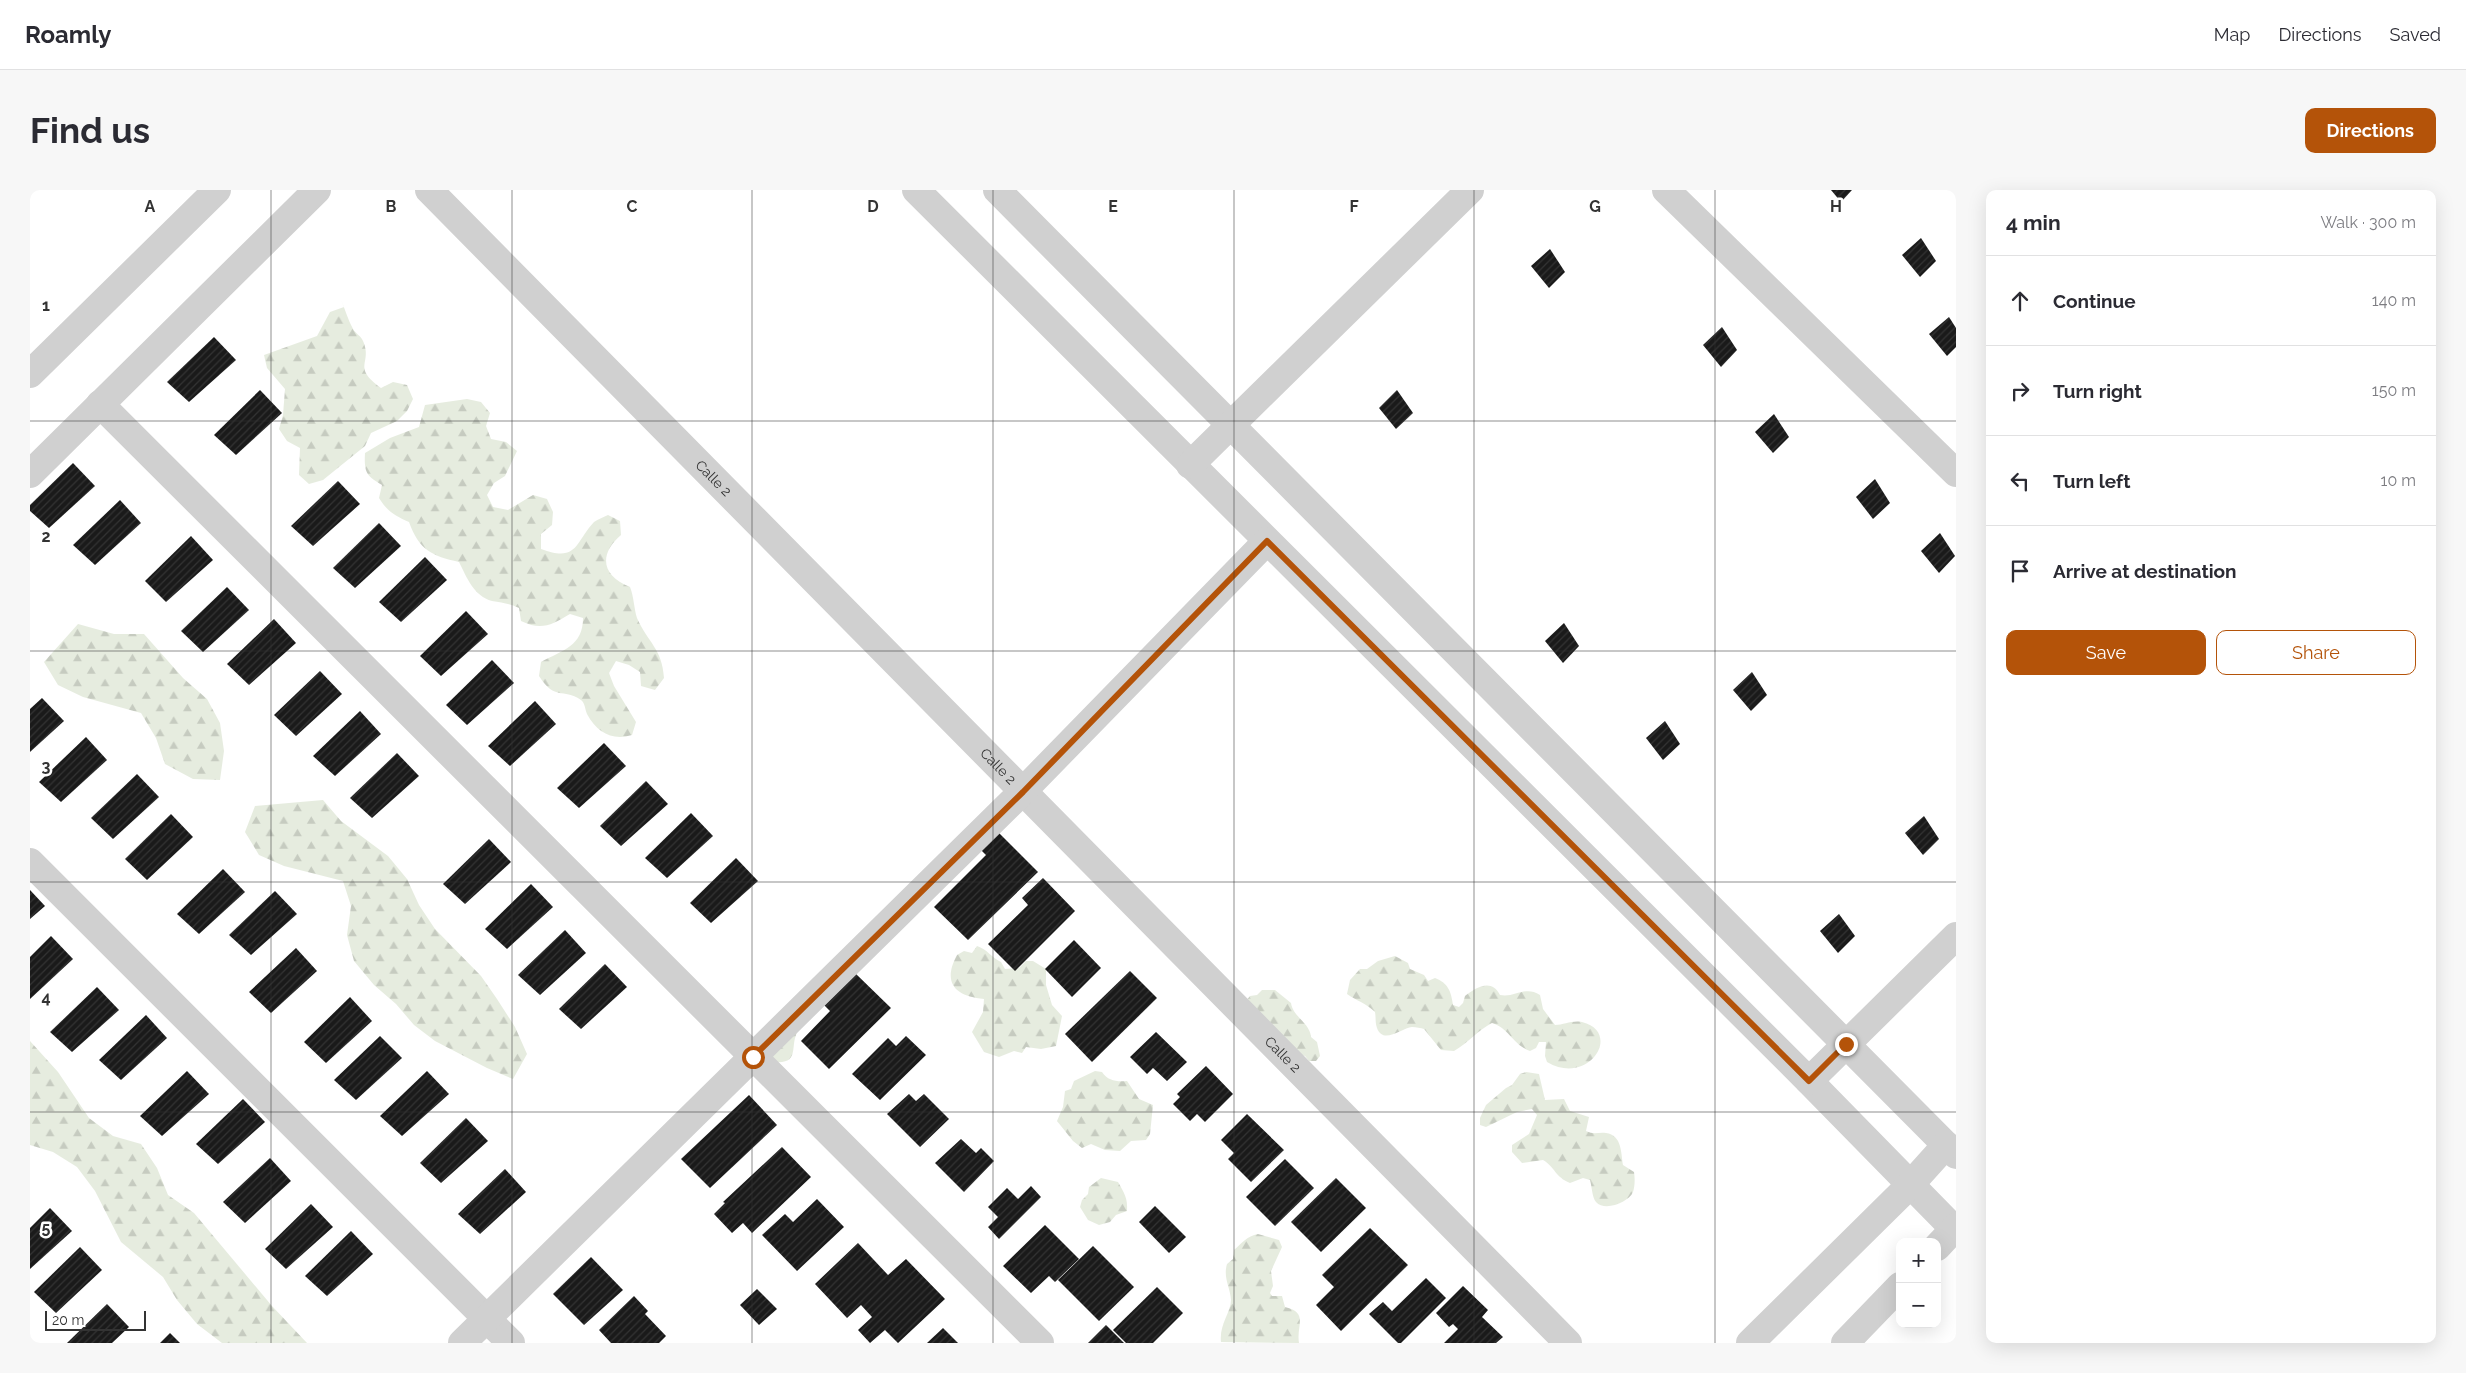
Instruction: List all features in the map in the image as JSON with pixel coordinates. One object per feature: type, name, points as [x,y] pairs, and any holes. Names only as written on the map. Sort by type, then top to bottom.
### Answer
[{"type":"street","points":[[30,374],[217,190]]},
{"type":"street","points":[[30,474],[317,190]]},
{"type":"street","name":"Calle 2","points":[[429,190],[1568,1343]]},
{"type":"street","points":[[916,190],[1809,1081],[1910,1185],[1951,1234]]},
{"type":"street","points":[[997,190],[1951,1150],[1910,1185],[1750,1343]]},
{"type":"street","points":[[1190,465],[1470,190]]},
{"type":"street","points":[[1666,190],[1956,473]]},
{"type":"street","points":[[100,404],[1040,1343]]},
{"type":"street","points":[[462,1343],[1023,792],[1267,541]]},
{"type":"street","points":[[30,862],[511,1343]]},
{"type":"street","points":[[1809,1081],[1956,936]]},
{"type":"street","points":[[1845,1343],[1896,1290]]},
{"type":"green space","points":[[344,307],[353,329],[363,341],[366,355],[364,365],[367,375],[381,388],[393,382],[407,385],[413,399],[407,411],[397,421],[371,433],[365,446],[323,480],[309,484],[299,475],[300,448],[287,441],[279,429],[283,415],[285,389],[267,368],[264,355],[317,336],[330,312]]},
{"type":"green space","points":[[467,399],[481,402],[490,413],[486,426],[491,439],[506,442],[517,451],[505,476],[494,483],[487,495],[493,507],[508,510],[533,495],[547,499],[553,512],[552,525],[541,534],[541,549],[553,553],[569,552],[579,543],[594,522],[608,515],[620,521],[621,535],[609,550],[606,564],[614,577],[630,587],[637,618],[657,652],[663,668],[664,678],[655,690],[641,686],[640,672],[629,665],[616,661],[609,673],[614,686],[636,722],[632,735],[618,737],[601,731],[591,721],[581,700],[569,694],[555,692],[539,676],[541,662],[564,650],[576,641],[580,635],[583,618],[570,614],[552,624],[541,626],[521,621],[519,608],[486,599],[480,595],[472,586],[459,562],[441,557],[428,550],[417,539],[409,522],[392,513],[379,498],[382,485],[372,479],[367,473],[365,453],[390,438],[419,427],[425,405]]},
{"type":"green space","points":[[78,624],[114,634],[144,634],[183,678],[207,699],[220,723],[224,751],[220,780],[193,779],[165,764],[156,738],[141,713],[83,697],[58,685],[44,662]]},
{"type":"green space","points":[[323,800],[341,821],[388,856],[407,879],[419,905],[435,929],[481,976],[497,999],[515,1027],[527,1054],[513,1079],[435,1041],[414,1025],[396,1004],[374,985],[354,961],[347,935],[351,906],[343,881],[284,866],[259,855],[245,832],[255,806]]},
{"type":"green space","points":[[977,946],[1001,962],[1005,969],[1019,968],[1026,961],[1033,961],[1046,969],[1046,985],[1052,1005],[1062,1016],[1056,1046],[1041,1049],[1026,1047],[1022,1053],[1014,1051],[999,1057],[984,1052],[972,1032],[983,1012],[984,999],[965,995],[954,986],[951,980],[951,973],[957,955],[964,951],[972,953]]},
{"type":"green space","points":[[1395,956],[1408,963],[1410,969],[1424,975],[1428,981],[1435,978],[1443,982],[1450,992],[1453,1005],[1459,1007],[1463,1003],[1465,996],[1479,987],[1488,985],[1497,990],[1500,995],[1510,995],[1525,991],[1535,992],[1540,995],[1543,1009],[1555,1025],[1582,1022],[1594,1028],[1600,1036],[1600,1046],[1596,1055],[1587,1063],[1576,1068],[1562,1068],[1547,1062],[1545,1056],[1546,1042],[1539,1042],[1536,1048],[1530,1051],[1519,1045],[1498,1025],[1492,1023],[1454,1051],[1441,1050],[1424,1029],[1420,1028],[1412,1027],[1393,1034],[1384,1035],[1377,1028],[1375,1012],[1347,994],[1350,980],[1360,969],[1367,969],[1378,961]]},
{"type":"green space","points":[[1262,990],[1275,990],[1291,1003],[1292,1008],[1308,1028],[1311,1037],[1317,1042],[1320,1056],[1316,1061],[1309,1061],[1305,1056],[1292,1053],[1245,1002],[1250,996],[1257,995]]},
{"type":"green space","points":[[798,1031],[795,1036],[791,1057],[783,1062],[775,1062],[772,1055]]},
{"type":"green space","points":[[30,1041],[58,1072],[89,1118],[113,1136],[141,1144],[157,1168],[168,1195],[194,1213],[272,1306],[307,1343],[222,1343],[197,1324],[177,1300],[163,1277],[121,1242],[95,1191],[77,1167],[53,1152],[30,1145]]},
{"type":"green space","points":[[1095,1071],[1102,1072],[1113,1080],[1127,1081],[1139,1099],[1153,1105],[1150,1134],[1146,1140],[1131,1141],[1120,1151],[1105,1150],[1091,1144],[1082,1148],[1073,1141],[1057,1121],[1063,1107],[1065,1091],[1071,1089],[1074,1081]]},
{"type":"green space","points":[[1526,1072],[1539,1074],[1545,1100],[1564,1099],[1570,1111],[1589,1117],[1586,1131],[1611,1134],[1615,1137],[1620,1145],[1623,1165],[1634,1172],[1634,1190],[1631,1196],[1616,1205],[1600,1205],[1594,1197],[1590,1180],[1583,1178],[1570,1183],[1565,1181],[1543,1160],[1522,1163],[1512,1152],[1512,1145],[1529,1134],[1537,1115],[1532,1109],[1517,1112],[1486,1127],[1480,1125],[1480,1118],[1486,1105],[1512,1085],[1520,1074]]},
{"type":"green space","points":[[1101,1178],[1118,1182],[1126,1199],[1127,1211],[1116,1215],[1110,1222],[1099,1225],[1088,1220],[1080,1207],[1082,1200],[1088,1194],[1089,1187]]},
{"type":"green space","points":[[1258,1234],[1279,1240],[1282,1247],[1271,1271],[1273,1286],[1270,1293],[1272,1296],[1282,1296],[1285,1307],[1299,1316],[1299,1343],[1221,1342],[1223,1324],[1231,1300],[1226,1278],[1227,1264],[1233,1259],[1234,1250],[1247,1238]]},
{"type":"building","points":[[1831,190],[1852,190],[1841,202]]},
{"type":"building","points":[[1921,238],[1936,261],[1920,277],[1902,255]]},
{"type":"building","points":[[1550,249],[1565,272],[1549,288],[1531,266]]},
{"type":"building","points":[[1949,317],[1956,328],[1956,347],[1947,356],[1929,334]]},
{"type":"building","points":[[1722,327],[1737,350],[1721,367],[1703,345]]},
{"type":"building","points":[[214,337],[236,360],[189,402],[167,382]]},
{"type":"building","points":[[260,390],[282,413],[236,455],[214,435]]},
{"type":"building","points":[[1397,390],[1413,413],[1396,429],[1379,408]]},
{"type":"building","points":[[1774,414],[1789,437],[1773,453],[1755,432]]},
{"type":"building","points":[[73,463],[95,486],[49,528],[30,511],[30,505]]},
{"type":"building","points":[[1875,479],[1890,503],[1873,519],[1856,497]]},
{"type":"building","points":[[338,481],[360,504],[313,546],[291,526]]},
{"type":"building","points":[[120,500],[141,523],[95,565],[73,545]]},
{"type":"building","points":[[379,523],[401,546],[355,588],[333,568]]},
{"type":"building","points":[[1940,533],[1955,556],[1939,573],[1921,551]]},
{"type":"building","points":[[191,536],[213,560],[166,602],[145,581]]},
{"type":"building","points":[[425,557],[447,580],[401,622],[379,602]]},
{"type":"building","points":[[227,587],[249,610],[203,652],[181,631]]},
{"type":"building","points":[[466,611],[488,634],[441,676],[420,656]]},
{"type":"building","points":[[274,619],[296,643],[249,685],[227,664]]},
{"type":"building","points":[[1564,623],[1579,646],[1563,663],[1545,641]]},
{"type":"building","points":[[492,660],[514,683],[467,725],[446,705]]},
{"type":"building","points":[[320,671],[342,694],[296,736],[274,715]]},
{"type":"building","points":[[1752,672],[1767,695],[1751,711],[1733,690]]},
{"type":"building","points":[[42,698],[64,721],[30,752],[30,709]]},
{"type":"building","points":[[535,701],[556,724],[510,766],[488,746]]},
{"type":"building","points":[[360,711],[381,734],[335,776],[313,756]]},
{"type":"building","points":[[1665,721],[1680,744],[1663,760],[1646,738]]},
{"type":"building","points":[[86,737],[107,760],[61,802],[39,782]]},
{"type":"building","points":[[604,743],[626,766],[579,808],[557,788]]},
{"type":"building","points":[[397,753],[419,776],[372,818],[350,798]]},
{"type":"building","points":[[137,774],[159,797],[113,839],[91,818]]},
{"type":"building","points":[[646,781],[668,804],[621,846],[600,826]]},
{"type":"building","points":[[691,813],[713,836],[667,878],[645,858]]},
{"type":"building","points":[[171,814],[193,837],[147,880],[125,859]]},
{"type":"building","points":[[1924,816],[1939,839],[1923,855],[1905,833]]},
{"type":"building","points":[[997,831],[1038,872],[968,940],[934,907],[986,855],[979,848]]},
{"type":"building","points":[[489,839],[511,862],[465,904],[443,884]]},
{"type":"building","points":[[736,858],[758,881],[711,923],[690,903]]},
{"type":"building","points":[[223,869],[245,892],[199,934],[177,914]]},
{"type":"building","points":[[1043,878],[1075,911],[1015,971],[988,944],[1028,905],[1022,898]]},
{"type":"building","points":[[531,884],[553,907],[507,949],[485,929]]},
{"type":"building","points":[[30,890],[45,906],[30,919]]},
{"type":"building","points":[[275,891],[297,914],[251,955],[229,935]]},
{"type":"building","points":[[1839,914],[1855,936],[1838,953],[1820,931]]},
{"type":"building","points":[[565,930],[586,953],[540,995],[518,975]]},
{"type":"building","points":[[51,936],[73,959],[30,999],[30,957]]},
{"type":"building","points":[[1074,940],[1101,968],[1072,997],[1045,969]]},
{"type":"building","points":[[296,948],[317,971],[271,1013],[249,992]]},
{"type":"building","points":[[605,964],[627,987],[581,1029],[559,1009]]},
{"type":"building","points":[[1130,971],[1157,998],[1092,1062],[1065,1034]]},
{"type":"building","points":[[855,973],[891,1008],[829,1069],[801,1041],[830,1011],[823,1004]]},
{"type":"building","points":[[97,987],[119,1010],[72,1052],[50,1032]]},
{"type":"building","points":[[350,997],[372,1021],[326,1063],[304,1042]]},
{"type":"building","points":[[146,1015],[167,1038],[121,1080],[99,1060]]},
{"type":"building","points":[[1156,1032],[1187,1062],[1167,1081],[1153,1068],[1147,1074],[1130,1057]]},
{"type":"building","points":[[380,1036],[402,1058],[356,1100],[334,1080]]},
{"type":"building","points":[[906,1036],[926,1055],[880,1100],[852,1074],[888,1038],[896,1046]]},
{"type":"building","points":[[1206,1066],[1233,1094],[1205,1122],[1197,1114],[1190,1121],[1173,1104],[1180,1097],[1177,1094]]},
{"type":"building","points":[[187,1071],[209,1094],[162,1136],[140,1116]]},
{"type":"building","points":[[427,1071],[449,1094],[402,1136],[380,1116]]},
{"type":"building","points":[[909,1094],[916,1101],[924,1094],[949,1119],[920,1147],[887,1114]]},
{"type":"building","points":[[749,1095],[777,1125],[710,1188],[681,1159]]},
{"type":"building","points":[[243,1099],[265,1122],[218,1164],[196,1144]]},
{"type":"building","points":[[1247,1114],[1284,1150],[1251,1182],[1228,1159],[1234,1153],[1221,1140]]},
{"type":"building","points":[[466,1118],[488,1141],[441,1183],[420,1163]]},
{"type":"building","points":[[961,1139],[976,1153],[981,1148],[994,1161],[964,1192],[935,1163]]},
{"type":"building","points":[[782,1147],[811,1177],[752,1233],[743,1223],[732,1233],[714,1214],[725,1203],[723,1202]]},
{"type":"building","points":[[270,1158],[291,1181],[245,1223],[223,1202]]},
{"type":"building","points":[[1285,1159],[1314,1188],[1275,1226],[1246,1197]]},
{"type":"building","points":[[505,1169],[526,1192],[480,1234],[458,1214]]},
{"type":"building","points":[[1336,1178],[1366,1208],[1321,1252],[1291,1222]]},
{"type":"building","points":[[1031,1186],[1041,1197],[999,1239],[988,1227],[998,1217],[988,1207],[1007,1188],[1018,1199]]},
{"type":"building","points":[[817,1199],[844,1227],[797,1271],[762,1235],[785,1214],[793,1222]]},
{"type":"building","points":[[311,1204],[333,1227],[286,1269],[265,1249]]},
{"type":"building","points":[[1155,1206],[1186,1237],[1169,1253],[1139,1222]]},
{"type":"building","points":[[50,1208],[72,1231],[30,1269],[30,1228]]},
{"type":"building","points":[[1045,1225],[1079,1259],[1055,1282],[1049,1276],[1031,1293],[1003,1266]]},
{"type":"building","points":[[1370,1228],[1408,1265],[1341,1331],[1316,1305],[1334,1287],[1322,1275]]},
{"type":"building","points":[[351,1231],[373,1254],[327,1296],[305,1276]]},
{"type":"building","points":[[858,1243],[888,1275],[906,1259],[945,1299],[898,1343],[885,1330],[870,1343],[858,1330],[872,1317],[861,1305],[847,1318],[815,1284]]},
{"type":"building","points":[[1093,1246],[1134,1287],[1099,1321],[1058,1280]]},
{"type":"building","points":[[80,1247],[102,1270],[56,1313],[34,1292]]},
{"type":"building","points":[[591,1257],[623,1290],[584,1325],[553,1294]]},
{"type":"building","points":[[1426,1278],[1446,1298],[1401,1343],[1398,1343],[1369,1314],[1383,1302],[1392,1311]]},
{"type":"building","points":[[1463,1286],[1488,1310],[1482,1317],[1503,1337],[1496,1343],[1444,1343],[1458,1329],[1453,1324],[1449,1327],[1436,1313]]},
{"type":"building","points":[[1157,1287],[1183,1313],[1153,1343],[1126,1343],[1113,1330]]},
{"type":"building","points":[[757,1289],[777,1309],[759,1325],[740,1305]]},
{"type":"building","points":[[634,1296],[648,1311],[645,1314],[666,1336],[659,1343],[611,1343],[599,1330]]},
{"type":"building","points":[[107,1304],[129,1327],[112,1343],[67,1343]]},
{"type":"building","points":[[1106,1325],[1124,1343],[1088,1343]]},
{"type":"building","points":[[943,1328],[958,1343],[927,1343]]},
{"type":"building","points":[[170,1333],[180,1343],[160,1343]]},
{"type":"route","points":[[753,1057],[1023,792],[1267,541],[1809,1081],[1846,1044]]}]
